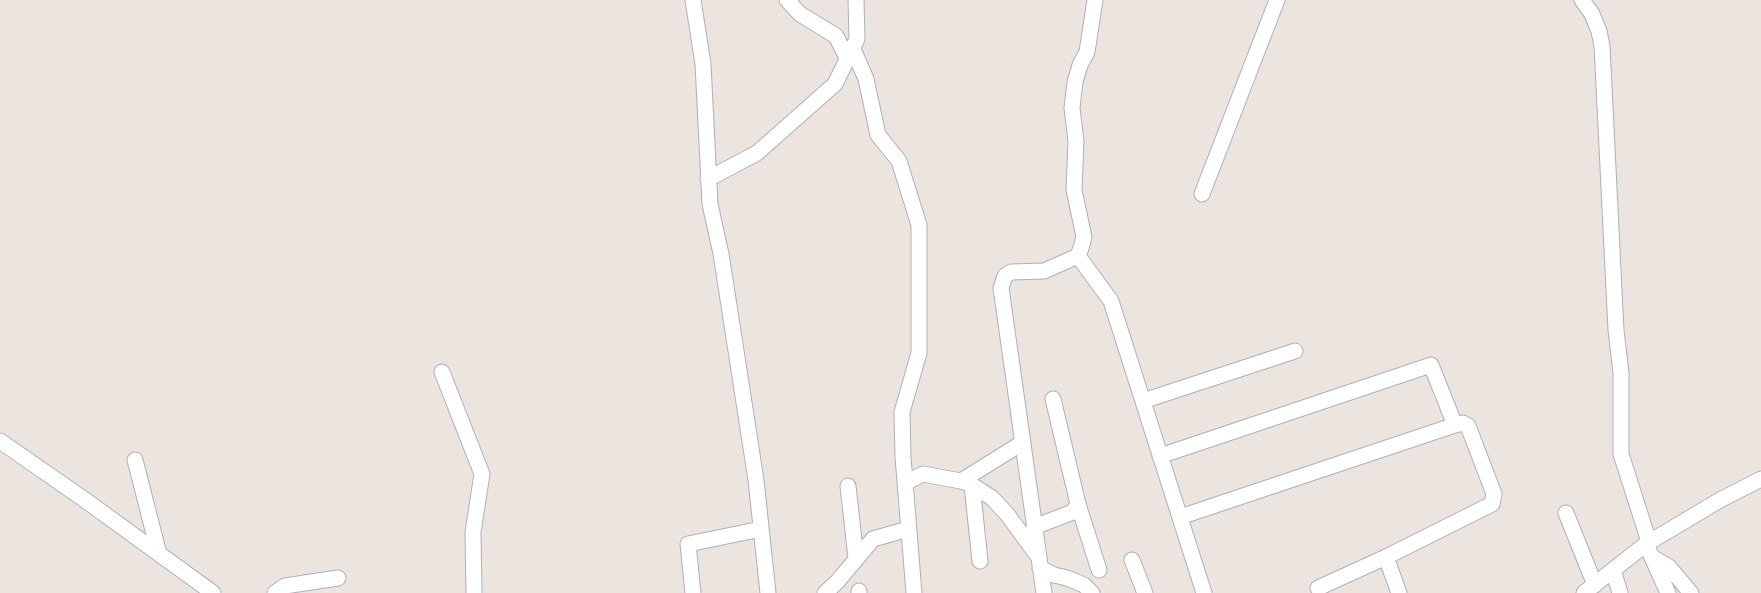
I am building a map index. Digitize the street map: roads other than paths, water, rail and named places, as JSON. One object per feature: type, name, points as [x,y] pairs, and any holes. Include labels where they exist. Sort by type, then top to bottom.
[{"type":"street","points":[[693,0],[703,64],[710,204],[721,254],[756,480],[768,593]]},
{"type":"street","points":[[787,0],[800,14],[836,36],[866,79],[878,135],[898,161],[919,225],[919,353],[902,412],[903,457],[914,593]]},
{"type":"street","points":[[708,179],[757,153],[836,84],[858,34],[856,0]]},
{"type":"street","points":[[1044,593],[1001,288],[1005,276],[1011,272],[1044,271],[1078,256],[1084,237],[1074,190],[1076,141],[1072,108],[1075,82],[1087,52],[1095,0]]},
{"type":"street","points":[[1202,194],[1277,0]]},
{"type":"street","points":[[1582,0],[1592,14],[1602,46],[1616,330],[1621,373],[1621,454],[1649,548],[1668,593]]},
{"type":"street","points":[[1078,256],[1111,302],[1204,593]]},
{"type":"street","points":[[1143,401],[1295,351]]},
{"type":"street","points":[[1160,456],[1431,365],[1455,425]]},
{"type":"street","points":[[442,372],[482,474],[473,532],[474,593]]},
{"type":"street","points":[[1053,399],[1078,504],[1098,570]]},
{"type":"street","points":[[1180,517],[1455,425],[1463,423],[1468,426],[1494,494],[1492,504],[1318,588]]},
{"type":"street","points":[[0,441],[213,593]]},
{"type":"street","points":[[967,483],[1022,443]]},
{"type":"street","points":[[903,457],[923,474],[967,483],[992,498],[1007,514],[1040,563],[1054,575],[1083,585],[1092,593]]},
{"type":"street","points":[[135,460],[159,554]]},
{"type":"street","points":[[905,483],[923,474]]},
{"type":"street","points":[[1566,513],[1590,589],[1613,570],[1720,500],[1761,479]]},
{"type":"street","points":[[967,483],[980,561]]},
{"type":"street","points":[[848,486],[856,558]]},
{"type":"street","points":[[1034,527],[1073,512],[1078,504]]},
{"type":"street","points":[[693,593],[688,544],[761,529]]},
{"type":"street","points":[[825,593],[873,540],[908,529]]},
{"type":"street","points":[[1649,548],[1691,593]]},
{"type":"street","points":[[1386,557],[1400,593]]},
{"type":"street","points":[[1132,560],[1145,593]]},
{"type":"street","points":[[1613,570],[1620,593]]},
{"type":"street","points":[[275,593],[285,586],[338,578]]},
{"type":"street","points":[[1049,593],[1067,578]]}]
